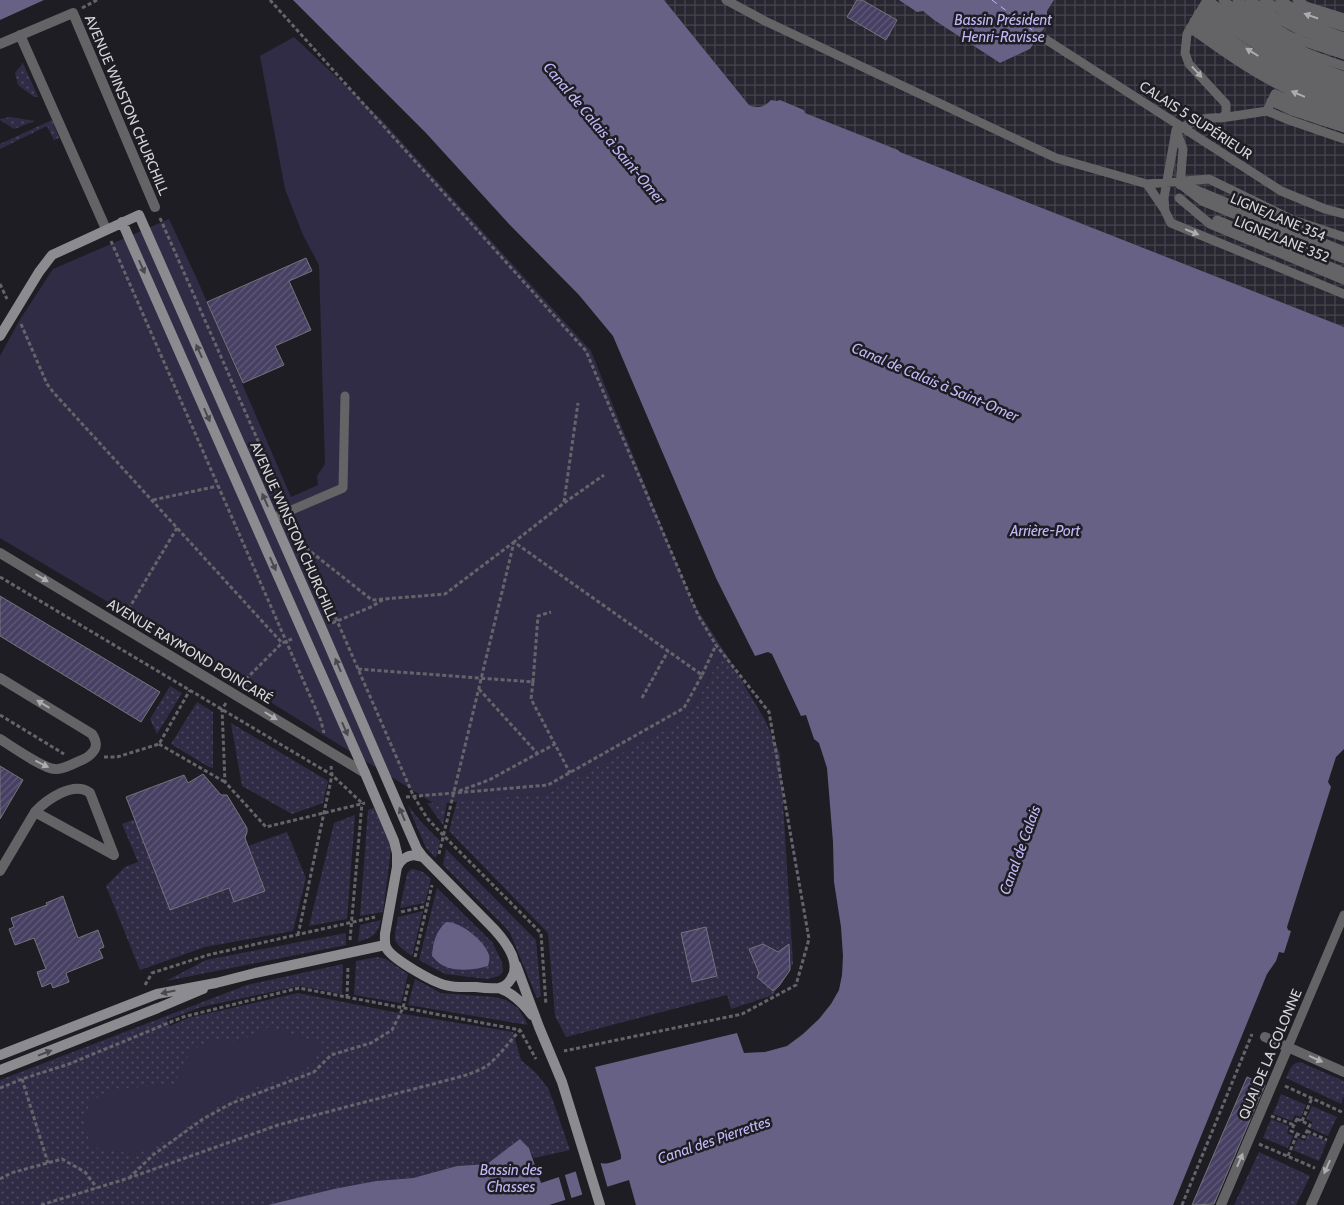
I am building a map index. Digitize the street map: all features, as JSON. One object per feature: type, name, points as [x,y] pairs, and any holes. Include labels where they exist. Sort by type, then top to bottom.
[{"type":"street","name":"AVENUE WINSTON CHURCHILL","points":[[20,36],[73,12],[156,208]]},
{"type":"street","points":[[0,44],[20,36],[106,229]]},
{"type":"street","name":"AVENUE WINSTON CHURCHILL","points":[[122,222],[139,215],[417,849],[423,858],[494,928],[504,941],[513,959],[539,1027]]},
{"type":"street","points":[[0,336],[39,272],[52,255],[122,222],[394,841],[398,867],[385,934],[385,945],[397,959],[441,984],[447,986],[499,988],[511,993],[531,1014],[539,1027],[562,1082],[600,1205]]},
{"type":"street","name":"AVENUE RAYMOND POINCARÉ","points":[[0,553],[365,773]]},
{"type":"street","points":[[0,678],[92,734],[96,741],[96,746],[92,754],[82,760],[55,769],[44,765],[0,739]]},
{"type":"street","points":[[0,872],[35,812],[50,798],[74,789],[86,789],[90,793],[114,855],[35,812]]},
{"type":"street","points":[[398,867],[402,859],[406,857],[414,855],[423,858]]},
{"type":"street","points":[[0,1055],[157,994],[216,983],[255,972],[385,945]]},
{"type":"street","points":[[499,988],[506,985],[512,978],[514,973],[513,959]]},
{"type":"street","points":[[0,1070],[177,1001],[216,983]]},
{"type":"street","points":[[1265,1037],[1344,1072]]},
{"type":"street","name":"QUAI DE LA COLONNE","points":[[1221,1205],[1288,1047]]},
{"type":"street","points":[[1311,1205],[1344,1130]]},
{"type":"lane","points":[[726,0],[765,21],[1056,158],[1147,184],[1209,179],[1293,220],[1344,237]]},
{"type":"lane","points":[[1223,0],[1280,40],[1309,54],[1344,66]]},
{"type":"lane","points":[[1237,0],[1282,31],[1344,55]]},
{"type":"lane","points":[[1250,0],[1273,16],[1300,30],[1344,46]]},
{"type":"lane","points":[[1264,0],[1301,22],[1344,37]]},
{"type":"lane","points":[[1280,0],[1304,14],[1344,28]]},
{"type":"lane","points":[[1297,0],[1306,6],[1344,18]]},
{"type":"lane","points":[[1200,12],[1246,29],[1285,52],[1344,76]]},
{"type":"lane","points":[[1200,12],[1274,56],[1344,84]]},
{"type":"lane","points":[[1200,12],[1240,45],[1264,60],[1300,77],[1344,93]]},
{"type":"lane","points":[[1200,12],[1246,60],[1309,90],[1344,102]]},
{"type":"lane","points":[[1200,12],[1240,64],[1300,96],[1344,110]]},
{"type":"lane","points":[[1200,12],[1185,43],[1185,53],[1189,64],[1226,104],[1226,114],[1221,118]]},
{"type":"lane","name":"CALAIS 5 SUPÉRIEUR","points":[[1040,35],[1261,179],[1282,191],[1325,209],[1344,214]]},
{"type":"lane","points":[[1268,111],[1273,97]]},
{"type":"lane","points":[[1273,97],[1344,120]]},
{"type":"lane","points":[[1273,97],[1292,111],[1344,128]]},
{"type":"lane","points":[[1176,130],[1208,118],[1221,118],[1268,111],[1344,139]]},
{"type":"lane","points":[[1165,211],[1166,182],[1176,130]]},
{"type":"lane","points":[[1176,130],[1183,149],[1179,198],[1212,222],[1344,272]]},
{"type":"lane","points":[[1180,182],[1205,197],[1344,251]]},
{"type":"lane","points":[[1147,184],[1165,211],[1171,224],[1344,294]]},
{"type":"lane","name":"LIGNE/LANE 354","points":[[1205,197],[1344,259]]},
{"type":"lane","name":"LIGNE/LANE 352","points":[[1212,222],[1344,280]]},
{"type":"lane","points":[[273,518],[343,488],[345,396]]},
{"type":"lane","name":"QUAI DE LA COLONNE","points":[[1288,1047],[1344,915]]},
{"type":"path","points":[[270,0],[586,352],[698,615],[716,645],[769,712],[809,939],[796,985],[742,1014],[564,1051]]},
{"type":"path","points":[[106,229],[321,722]]},
{"type":"path","points":[[0,284],[47,384],[282,643]]},
{"type":"path","points":[[564,503],[578,403]]},
{"type":"path","points":[[304,547],[372,600],[445,594],[564,503],[604,475]]},
{"type":"path","points":[[152,500],[218,486]]},
{"type":"path","points":[[120,625],[177,528]]},
{"type":"path","points":[[514,542],[702,675]]},
{"type":"path","points":[[129,1178],[153,1155],[203,1119],[232,1103],[314,1072],[332,1056],[370,1043],[392,1030],[403,1008],[514,542]]},
{"type":"path","points":[[0,577],[332,775],[362,803]]},
{"type":"path","points":[[551,612],[538,616],[531,698],[570,773]]},
{"type":"path","points":[[413,795],[548,785],[684,708],[716,645]]},
{"type":"path","points":[[642,698],[668,651]]},
{"type":"path","points":[[358,669],[533,682]]},
{"type":"path","points":[[479,689],[537,753]]},
{"type":"path","points":[[0,715],[82,760],[117,757],[159,744],[190,690]]},
{"type":"path","points":[[222,709],[225,782]]},
{"type":"path","points":[[159,744],[225,782],[266,827],[362,803]]},
{"type":"path","points":[[454,793],[490,780],[555,744]]},
{"type":"path","points":[[298,935],[332,775]]},
{"type":"path","points":[[347,998],[351,923],[362,803]]},
{"type":"path","points":[[134,1002],[152,973],[208,955],[427,906]]},
{"type":"path","points":[[0,1088],[69,1064],[183,1017],[299,988],[520,1030],[538,1061]]},
{"type":"path","points":[[41,1205],[129,1178],[278,1125],[477,1071],[494,1059],[520,1030]]},
{"type":"path","points":[[1182,1205],[1253,1033],[1265,1037]]},
{"type":"path","points":[[22,1079],[48,1163]]},
{"type":"path","points":[[1273,1081],[1344,1113]]},
{"type":"path","points":[[1302,1121],[1312,1098]]},
{"type":"path","points":[[1260,1112],[1294,1125]]},
{"type":"path","points":[[1297,1118],[1310,1125],[1304,1137],[1291,1131],[1294,1125],[1297,1118]]},
{"type":"path","points":[[1307,1131],[1338,1144]]},
{"type":"path","points":[[1288,1156],[1297,1134]]},
{"type":"path","points":[[1249,1140],[1325,1173]]},
{"type":"path","points":[[0,1179],[11,1173],[62,1159],[85,1172],[97,1188]]},
{"type":"shaded area","points":[[664,0],[899,0],[923,11],[1000,63],[1030,49],[1047,24],[1047,11],[1054,0],[1344,0],[1344,327],[900,152],[805,113],[804,109],[771,100],[765,106],[759,108],[749,105]]},
{"type":"shaded area","points":[[294,37],[381,119],[591,351],[692,601],[724,651],[690,713],[667,729],[547,793],[435,804],[123,611],[0,538],[0,356],[19,321],[53,269],[169,219],[197,279],[291,497],[318,485],[317,476],[325,464],[319,265],[303,235],[285,189],[260,56]]},
{"type":"shaded area","points":[[23,63],[38,97],[34,97],[18,85],[15,73]]},
{"type":"shaded area","points":[[10,117],[35,121],[14,129],[0,120]]},
{"type":"shaded area","points":[[52,120],[59,138],[54,140],[47,126],[0,149],[0,144]]},
{"type":"shaded area","points":[[724,651],[765,720],[780,754],[793,964],[773,995],[731,1009],[727,995],[566,1037],[555,1016],[548,933],[449,831],[457,801],[547,793],[666,729],[690,713]]},
{"type":"shaded area","points":[[170,686],[182,693],[157,734],[150,719]]},
{"type":"shaded area","points":[[197,702],[213,712],[213,768],[171,744]]},
{"type":"shaded area","points":[[231,723],[328,781],[323,803],[292,814],[242,786]]},
{"type":"shaded area","points":[[447,802],[443,825],[427,803]]},
{"type":"shaded area","points":[[408,806],[440,841],[436,858],[426,848]]},
{"type":"shaded area","points":[[374,808],[390,843],[391,850],[383,912],[360,916],[368,810]]},
{"type":"shaded area","points":[[355,815],[347,919],[309,926],[334,823]]},
{"type":"shaded area","points":[[135,819],[171,910],[229,888],[238,901],[265,891],[248,846],[287,832],[306,878],[293,931],[205,947],[140,970],[106,886],[125,867],[138,862],[122,824]]},
{"type":"shaded area","points":[[446,849],[536,940],[541,996],[537,998],[510,933],[443,865]]},
{"type":"shaded area","points":[[413,869],[423,872],[431,879],[425,903],[400,908],[407,874]]},
{"type":"shaded area","points":[[437,888],[492,942],[502,962],[503,971],[500,975],[487,979],[445,974],[419,960]]},
{"type":"shaded area","points":[[423,911],[412,956],[400,947],[395,940],[398,917]]},
{"type":"shaded area","points":[[381,920],[376,933],[358,942],[360,925]]},
{"type":"shaded area","points":[[346,933],[346,945],[166,981],[206,960]]},
{"type":"shaded area","points":[[377,957],[386,959],[408,974],[401,1003],[354,995],[356,961]]},
{"type":"shaded area","points":[[343,964],[342,994],[300,986],[201,1007],[167,1020],[170,1026],[188,1018],[298,993],[404,1014],[513,1032],[521,1060],[536,1073],[548,1088],[570,1150],[534,1158],[529,1148],[520,1139],[487,1164],[457,1166],[413,1178],[376,1181],[268,1205],[0,1205],[0,1080],[247,985]]},
{"type":"shaded area","points":[[415,979],[441,993],[494,997],[506,1000],[518,1008],[528,1025],[408,1005]]},
{"type":"shaded area","points":[[269,1027],[324,1044],[311,1066],[232,1097],[152,1149],[132,1154],[93,1147],[84,1129],[89,1103],[111,1089],[174,1085],[191,1050],[212,1041],[237,1042]]},
{"type":"shaded area","points":[[1300,1062],[1344,1081],[1344,1096],[1341,1104],[1286,1078],[1293,1065]]},
{"type":"shaded area","points":[[1281,1094],[1306,1105],[1301,1117],[1295,1115],[1292,1121],[1273,1114]]},
{"type":"shaded area","points":[[1312,1106],[1337,1117],[1328,1136],[1310,1128],[1313,1122],[1306,1119]]},
{"type":"shaded area","points":[[1271,1119],[1289,1126],[1287,1133],[1293,1136],[1288,1148],[1263,1138]]},
{"type":"shaded area","points":[[1308,1134],[1327,1141],[1319,1161],[1293,1150],[1298,1138],[1305,1141]]},
{"type":"shaded area","points":[[1259,1152],[1310,1176],[1296,1205],[1234,1205]]},
{"type":"water","points":[[0,0],[44,0],[0,20]]},
{"type":"water","name":"Arrière-Port","points":[[293,0],[664,0],[749,105],[761,107],[771,100],[780,100],[804,110],[805,113],[900,152],[1344,327],[1344,749],[1336,757],[1328,782],[1331,787],[1287,927],[1291,931],[1284,953],[1279,952],[1276,961],[1267,974],[1173,1205],[636,1205],[629,1180],[549,1205],[268,1205],[376,1181],[413,1178],[457,1166],[487,1164],[520,1139],[529,1148],[541,1183],[601,1163],[621,1159],[595,1067],[737,1033],[744,1053],[765,1052],[787,1046],[819,1019],[831,1004],[839,990],[843,956],[841,927],[834,882],[827,768],[819,743],[814,739],[806,715],[801,716],[772,654],[768,652],[755,656],[716,578],[613,336],[579,295],[509,224],[426,133]]},
{"type":"water","name":"Bassin Président Henri-Ravisse","points":[[899,0],[1054,0],[1047,11],[1047,24],[1030,49],[1000,63],[923,11],[917,12]]},
{"type":"water","points":[[446,922],[465,928],[483,944],[489,955],[488,966],[460,970],[454,969],[442,965],[432,956],[436,937]]},
{"type":"pier","points":[[600,1161],[608,1189],[583,1197],[575,1169]]},
{"type":"pier","points":[[564,1172],[572,1200],[566,1202],[558,1174]]},
{"type":"building","points":[[857,0],[862,0],[897,20],[886,40],[847,17]]},
{"type":"building","points":[[306,258],[312,271],[289,281],[311,330],[275,346],[284,365],[243,383],[207,302]]},
{"type":"building","points":[[0,596],[160,692],[141,722],[0,636]]},
{"type":"building","points":[[0,766],[23,780],[0,819]]},
{"type":"building","points":[[203,774],[221,795],[227,795],[247,828],[245,838],[265,891],[234,902],[229,888],[170,910],[126,797],[184,775],[188,783]]},
{"type":"building","points":[[63,896],[78,938],[98,930],[104,947],[99,949],[103,958],[66,973],[69,982],[53,988],[51,983],[42,987],[37,972],[46,969],[34,938],[15,945],[9,929],[14,927],[11,918],[47,905],[46,903]]},
{"type":"building","points":[[706,927],[717,976],[692,982],[681,933]]},
{"type":"building","points":[[763,944],[778,952],[789,944],[790,970],[779,986],[773,991],[757,977],[759,973],[749,949]]},
{"type":"building","points":[[1247,1077],[1265,1085],[1214,1204],[1192,1205]]},
{"type":"ferry route","points":[[992,0],[1035,32]]},
{"type":"water label","name":"Canal de Calais à Saint-Omer","points":[[604,133]]},
{"type":"water label","name":"Canal de Calais à Saint-Omer","points":[[935,382]]},
{"type":"water label","name":"Canal de Calais","points":[[1020,850]]},
{"type":"water label","name":"Canal des Pierrettes","points":[[714,1140]]},
{"type":"water label","name":"Bassin des Chasses","points":[[511,1178]]}]
